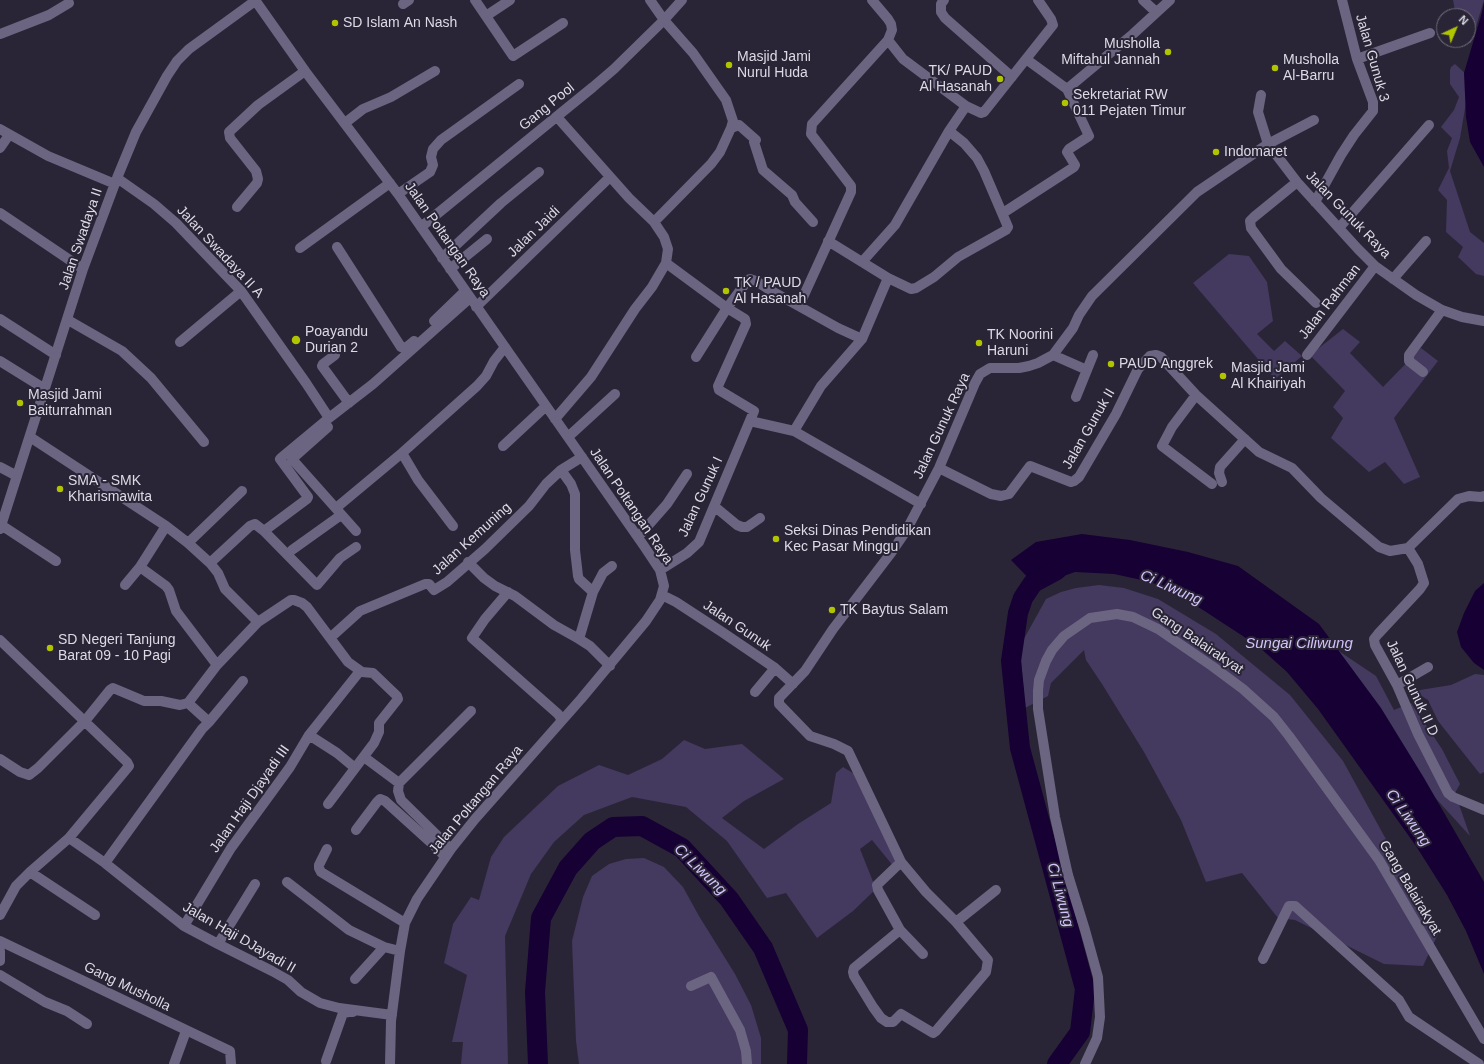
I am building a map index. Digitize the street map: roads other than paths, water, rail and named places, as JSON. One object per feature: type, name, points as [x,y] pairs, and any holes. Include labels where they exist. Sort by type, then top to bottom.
[{"type":"street","name":"Jalan Poltangan Raya","points":[[255,0],[344,123],[398,194],[638,537],[660,570],[664,586],[660,600],[654,610],[610,666],[475,819],[448,853],[417,899],[405,923],[400,951],[391,1018],[390,1064]]},
{"type":"street","name":"Jalan Swadaya II","points":[[1,527],[83,269],[136,132],[177,60],[189,49],[255,0]]},
{"type":"street","points":[[475,0],[513,56],[563,23]]},
{"type":"street","points":[[486,16],[510,0]]},
{"type":"street","points":[[650,0],[664,20],[693,54],[726,100],[733,121],[720,152],[711,164],[654,222]]},
{"type":"street","name":"Gang Pool","points":[[421,227],[614,69],[664,20],[682,0]]},
{"type":"street","points":[[799,306],[851,192],[851,186],[812,134],[812,124],[888,40],[892,30],[891,24],[872,0]]},
{"type":"street","points":[[944,0],[941,4],[941,12],[945,18],[1012,76]]},
{"type":"street","points":[[888,40],[903,59],[966,106],[977,112],[984,112],[1053,25],[1051,18],[1038,0]]},
{"type":"street","points":[[1143,0],[1156,12]]},
{"type":"street","points":[[1067,89],[1133,34],[1170,0]]},
{"type":"street","name":"Jalan Gunuk 3","points":[[1315,202],[1341,154],[1373,111],[1373,102],[1357,59],[1342,0]]},
{"type":"street","points":[[0,34],[49,15],[69,3]]},
{"type":"street","points":[[1357,59],[1430,33]]},
{"type":"street","points":[[1003,213],[1073,169],[1075,165],[1068,152],[1069,149],[1089,136],[1067,89],[1026,59]]},
{"type":"street","points":[[237,207],[257,183],[258,179],[256,171],[230,138],[229,132],[258,105],[305,70]]},
{"type":"street","points":[[344,123],[363,109],[391,97],[435,71]]},
{"type":"street","points":[[398,194],[430,172],[433,165],[431,157],[433,149],[441,140],[519,84]]},
{"type":"street","name":"Jalan Gunuk Raya","points":[[1260,95],[1258,112],[1268,144],[1297,182],[1375,266],[1416,295],[1442,310],[1462,317],[1484,321]]},
{"type":"street","points":[[862,262],[895,225],[949,131],[966,106]]},
{"type":"street","points":[[555,419],[591,377],[666,263],[668,249],[666,242],[654,222],[610,177],[557,117]]},
{"type":"street","points":[[1268,144],[1314,120]]},
{"type":"street","points":[[731,128],[739,125],[756,140],[754,143],[763,170],[792,195],[795,202],[813,222]]},
{"type":"street","points":[[1339,228],[1429,125]]},
{"type":"street","name":"Jalan Swadaya II A","points":[[0,129],[48,156],[116,181],[154,204],[176,223],[241,291],[306,383],[329,423]]},
{"type":"street","points":[[828,241],[888,278],[911,289],[922,284],[970,249],[1006,230],[1008,225],[977,158],[949,131]]},
{"type":"street","points":[[0,148],[9,135]]},
{"type":"street","name":"Jalan Gunuk Raya","points":[[901,862],[848,751],[834,744],[812,737],[778,704],[779,698],[805,671],[833,629],[906,531],[939,468],[980,374],[990,368],[1019,368],[1029,366],[1053,355],[1070,333],[1079,315],[1092,296],[1140,251],[1197,192],[1268,144]]},
{"type":"street","points":[[442,258],[501,203],[539,172]]},
{"type":"street","name":"Jalan Jaidi","points":[[476,306],[610,177]]},
{"type":"street","points":[[1297,182],[1254,217],[1250,221],[1251,228],[1281,269],[1316,303]]},
{"type":"street","points":[[300,248],[390,183]]},
{"type":"street","points":[[0,213],[83,269]]},
{"type":"street","points":[[450,270],[487,239]]},
{"type":"street","points":[[1393,279],[1426,241]]},
{"type":"street","points":[[337,247],[401,347],[404,348],[408,346],[468,294]]},
{"type":"street","points":[[666,263],[727,308]]},
{"type":"street","name":"Jalan Rahman","points":[[1307,355],[1375,266]]},
{"type":"street","points":[[794,431],[821,386],[862,339],[888,278]]},
{"type":"street","points":[[696,357],[727,308],[750,279],[838,328],[862,339]]},
{"type":"street","points":[[180,342],[241,291]]},
{"type":"street","points":[[356,531],[292,459],[349,403],[373,384],[468,294]]},
{"type":"street","name":"Jalan Gunuk I","points":[[660,570],[699,542],[754,410],[719,390],[718,386],[746,324],[743,317],[727,308]]},
{"type":"street","points":[[1423,372],[1409,361],[1409,355],[1442,310]]},
{"type":"street","points":[[0,319],[56,355]]},
{"type":"street","points":[[68,320],[122,351],[151,378],[204,442]]},
{"type":"street","points":[[292,550],[339,511],[477,386],[486,376],[494,361],[505,347]]},
{"type":"street","points":[[1053,355],[1087,370]]},
{"type":"street","points":[[1076,397],[1093,355]]},
{"type":"street","name":"Jalan Gunuk II","points":[[939,468],[991,494],[1001,496],[1009,494],[1030,466],[1071,482],[1074,481],[1079,477],[1116,414],[1138,369],[1146,358],[1152,355],[1161,357],[1196,394],[1260,452],[1292,468],[1321,498],[1379,547],[1390,551],[1408,548]]},
{"type":"street","points":[[335,356],[322,366],[349,403]]},
{"type":"street","points":[[0,361],[45,389]]},
{"type":"street","points":[[568,437],[615,394]]},
{"type":"street","points":[[1196,394],[1172,427],[1162,446],[1217,483],[1220,467],[1245,439]]},
{"type":"street","points":[[503,446],[546,406]]},
{"type":"street","points":[[750,421],[794,431],[921,504]]},
{"type":"street","points":[[264,531],[308,498],[306,493],[280,460],[329,423]]},
{"type":"street","points":[[30,437],[166,526],[188,543],[210,563],[218,573],[225,589],[258,622]]},
{"type":"street","points":[[402,453],[418,480],[453,526]]},
{"type":"street","name":"Jalan Kemuning","points":[[330,638],[360,611],[427,583],[433,589],[436,589],[446,582],[485,549],[529,506],[546,484],[561,470],[582,457]]},
{"type":"street","points":[[0,467],[17,476]]},
{"type":"street","points":[[561,470],[571,484],[575,494],[575,550],[578,576],[579,579],[593,592]]},
{"type":"street","points":[[638,537],[667,504],[687,474]]},
{"type":"street","points":[[188,543],[242,491]]},
{"type":"street","points":[[1408,548],[1458,500],[1469,496],[1484,496]]},
{"type":"street","points":[[714,506],[737,525],[742,527],[747,527],[760,518]]},
{"type":"street","points":[[210,563],[252,524],[255,524],[264,531],[317,585],[340,558],[356,547]]},
{"type":"street","points":[[125,586],[140,567],[166,526]]},
{"type":"street","points":[[1,527],[56,561]]},
{"type":"street","name":"Jalan Gunuk II D","points":[[1408,548],[1418,564],[1424,583],[1374,639],[1375,645],[1397,685],[1418,734],[1448,793],[1453,797],[1484,810]]},
{"type":"street","points":[[468,562],[484,578],[515,596],[554,625],[590,646],[610,666]]},
{"type":"street","points":[[579,639],[593,592],[603,573],[612,566]]},
{"type":"street","points":[[140,567],[166,586],[169,590],[176,611],[218,665]]},
{"type":"street","points":[[508,592],[485,619],[472,638],[552,709],[562,720]]},
{"type":"street","name":"Jalan Gunuk","points":[[662,595],[676,602],[775,668],[793,684]]},
{"type":"street","points":[[0,759],[20,772],[29,775],[38,768],[85,721],[113,688],[144,701],[161,701],[180,706],[188,703],[218,665],[258,622],[291,600],[294,600],[307,607],[348,662],[360,671],[373,673],[395,692],[398,699],[379,723],[379,732],[374,743],[328,804]]},
{"type":"street","name":"Gang Balairakyat","points":[[1085,1064],[1097,1038],[1100,1017],[1098,977],[1068,875],[1055,817],[1038,709],[1038,691],[1039,680],[1046,661],[1052,650],[1064,636],[1090,618],[1117,614],[1133,617],[1158,629],[1243,689],[1274,717],[1379,860],[1484,1039]]},
{"type":"street","points":[[0,640],[85,721],[129,766],[70,838],[16,886],[0,915]]},
{"type":"street","points":[[1397,685],[1428,667]]},
{"type":"street","points":[[755,692],[775,668]]},
{"type":"street","name":"Jalan Haji Djayadi III","points":[[184,926],[231,848],[290,767],[310,735],[360,671]]},
{"type":"street","points":[[105,863],[202,729],[243,682]]},
{"type":"street","points":[[188,703],[209,722]]},
{"type":"street","points":[[448,853],[401,800],[398,791],[399,783],[471,711]]},
{"type":"street","points":[[310,735],[337,753],[355,768]]},
{"type":"street","points":[[364,757],[399,783]]},
{"type":"street","points":[[356,830],[380,799],[385,801],[438,849],[448,853]]},
{"type":"street","name":"Jalan Haji DJayadi II","points":[[70,838],[105,863],[184,926],[288,980],[301,992],[320,1003],[391,1018]]},
{"type":"street","points":[[327,849],[319,865],[321,872],[405,923]]},
{"type":"street","points":[[900,930],[854,968],[852,972],[881,1018],[887,1022],[892,1022],[901,1014],[933,1033],[986,972],[988,960],[956,922],[926,892],[901,862],[877,885],[877,888],[900,930],[923,954]]},
{"type":"street","points":[[30,872],[95,915]]},
{"type":"street","points":[[287,882],[349,930],[384,947],[400,951]]},
{"type":"street","points":[[218,944],[255,884]]},
{"type":"street","points":[[956,922],[996,890]]},
{"type":"street","points":[[1263,959],[1289,906],[1295,906],[1399,1000],[1409,1017],[1479,1064]]},
{"type":"street","name":"Gang Musholla","points":[[0,941],[230,1051],[231,1064]]},
{"type":"street","points":[[355,979],[384,947]]},
{"type":"street","points":[[0,951],[0,961]]},
{"type":"street","points":[[0,974],[45,1002],[67,1011],[87,1024]]},
{"type":"street","points":[[691,986],[711,977],[742,1033],[747,1064]]},
{"type":"street","points":[[326,1062],[343,1013],[349,1012],[391,1018]]},
{"type":"street","points":[[174,1064],[186,1031]]},
{"type":"water","points":[[1484,2],[1484,167],[1470,142],[1466,117],[1464,73],[1471,48],[1476,48],[1476,32]]},
{"type":"water","name":"Sungai Ciliwung","points":[[1082,534],[1130,540],[1188,552],[1238,566],[1319,624],[1381,708],[1424,778],[1484,882],[1484,974],[1466,931],[1447,895],[1416,846],[1318,709],[1287,672],[1258,646],[1203,610],[1176,594],[1151,582],[1114,574],[1075,572],[1055,579],[1039,589],[1011,560],[1036,542]]},
{"type":"water","points":[[1484,583],[1484,670],[1474,663],[1461,647],[1457,632],[1464,613],[1475,591]]},
{"type":"waterway","name":"Ci Liwung","points":[[1057,570],[1033,583],[1023,598],[1018,613],[1011,661],[1020,748],[1085,989],[1080,1032],[1057,1064]]},
{"type":"waterway","name":"Ci Liwung","points":[[538,1064],[535,992],[541,918],[568,868],[592,841],[613,827],[642,826],[682,848],[729,899],[763,948],[798,1030],[797,1064]]},
{"type":"place","name":"SD Islam An Nash","points":[[335,23]]},
{"type":"place","name":"Musholla Miftahul Jannah","points":[[1168,52]]},
{"type":"place","name":"Masjid Jami Nurul Huda","points":[[729,65]]},
{"type":"place","name":"Musholla Al-Barru","points":[[1275,68]]},
{"type":"place","name":"TK/ PAUD Al Hasanah","points":[[1000,79]]},
{"type":"place","name":"Sekretariat RW 011 Pejaten Timur","points":[[1065,103]]},
{"type":"place","name":"Indomaret","points":[[1216,152]]},
{"type":"place","name":"TK / PAUD Al Hasanah","points":[[726,291]]},
{"type":"place","name":"Poayandu Durian 2","points":[[296,340]]},
{"type":"place","name":"TK Noorini Haruni","points":[[979,343]]},
{"type":"place","name":"PAUD Anggrek","points":[[1111,364]]},
{"type":"place","name":"Masjid Jami Al Khairiyah","points":[[1223,376]]},
{"type":"place","name":"Masjid Jami Baiturrahman","points":[[20,403]]},
{"type":"place","name":"SMA - SMK Kharismawita","points":[[60,489]]},
{"type":"place","name":"Seksi Dinas Pendidikan Kec Pasar Minggu","points":[[776,539]]},
{"type":"place","name":"TK Baytus Salam","points":[[832,610]]},
{"type":"place","name":"SD Negeri Tanjung Barat 09 - 10 Pagi","points":[[50,648]]}]
